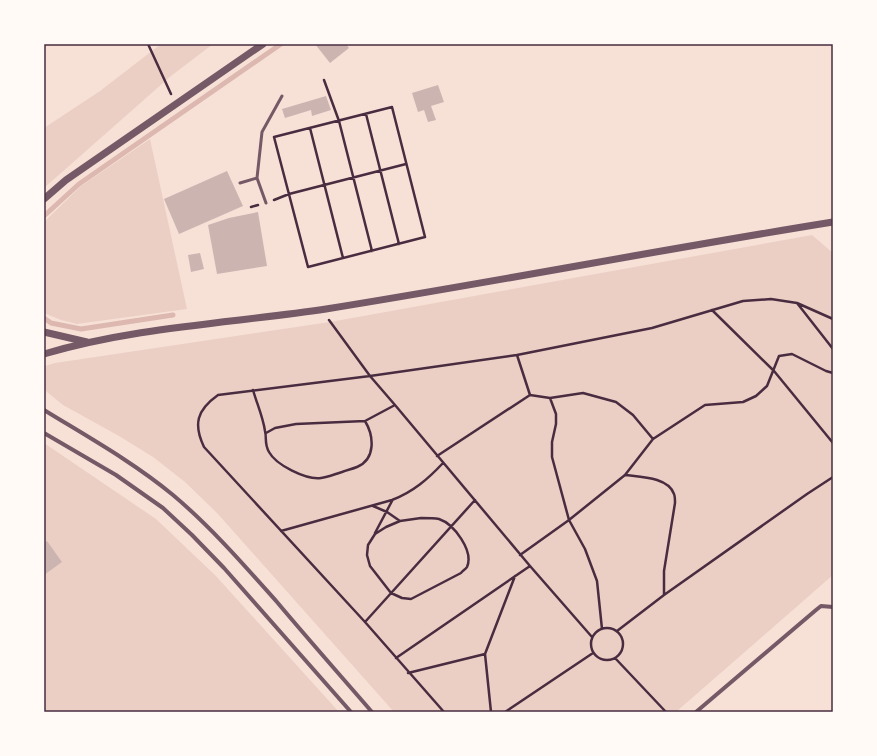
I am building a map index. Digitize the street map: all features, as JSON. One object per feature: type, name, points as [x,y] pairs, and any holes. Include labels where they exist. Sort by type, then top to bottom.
[{"type":"street","points":[[44,199],[66,180],[263,44]]},
{"type":"street","points":[[44,354],[90,342],[163,330],[324,309],[833,222]]},
{"type":"street","points":[[44,332],[90,342]]},
{"type":"street","points":[[44,410],[144,472],[209,527],[372,712]]},
{"type":"street","points":[[44,433],[116,475],[163,508],[220,563],[351,712]]},
{"type":"street","points":[[696,712],[821,606],[833,607]]},
{"type":"lane","points":[[266,203],[257,178],[262,132],[282,96]]},
{"type":"lane","points":[[240,184],[257,178]]},
{"type":"path","points":[[148,44],[176,104]]},
{"type":"path","points":[[324,80],[339,121],[372,251]]},
{"type":"path","points":[[392,107],[425,237],[308,267],[274,137],[339,121],[392,107]]},
{"type":"path","points":[[366,114],[399,244]]},
{"type":"path","points":[[310,128],[343,258]]},
{"type":"path","points":[[289,194],[406,164]]},
{"type":"path","points":[[444,712],[408,673],[365,622],[204,447],[199,437],[197,426],[204,407],[218,396],[253,390],[370,376],[517,355],[652,328],[743,301],[771,299],[797,303],[833,319]]},
{"type":"path","points":[[797,303],[833,349]]},
{"type":"path","points":[[324,309],[330,322],[370,376],[520,555],[592,637]]},
{"type":"path","points":[[712,310],[774,371],[833,443]]},
{"type":"path","points":[[520,555],[570,520],[625,475],[653,439],[705,405],[743,402],[756,396],[767,386],[779,356],[792,354],[833,373]]},
{"type":"path","points":[[517,355],[530,395]]},
{"type":"path","points":[[253,390],[266,433],[265,442],[269,453],[285,467],[308,477],[321,478],[358,467],[365,461],[372,452],[372,438],[370,429],[365,420]]},
{"type":"path","points":[[437,456],[530,395],[550,398],[584,393],[616,402],[633,415],[653,439]]},
{"type":"path","points":[[550,398],[556,414],[556,424],[552,442],[552,457],[570,520],[585,549],[597,581],[602,629]]},
{"type":"path","points":[[266,433],[275,428],[296,424],[365,420],[395,405]]},
{"type":"path","points":[[281,531],[392,500],[418,487],[443,463]]},
{"type":"path","points":[[625,475],[658,480],[667,485],[674,493],[676,503],[664,572],[664,595]]},
{"type":"path","points":[[617,632],[664,595],[833,477]]},
{"type":"path","points":[[375,534],[400,521],[421,518],[439,519],[452,526],[461,537],[466,548],[468,558],[467,567],[460,573],[411,599],[402,598],[391,593],[370,566],[367,556],[368,544],[387,512],[392,500]]},
{"type":"path","points":[[365,622],[474,500]]},
{"type":"path","points":[[372,506],[387,512],[400,521]]},
{"type":"path","points":[[396,658],[530,566]]},
{"type":"path","points":[[491,712],[486,654],[515,576]]},
{"type":"path","points":[[602,629],[611,629],[617,632],[620,636],[622,648],[615,658],[608,660],[602,659],[593,652],[591,645],[592,637],[602,629]]},
{"type":"path","points":[[505,712],[593,652]]},
{"type":"path","points":[[408,673],[486,654]]},
{"type":"path","points":[[615,658],[666,712]]},
{"type":"shaded area","points":[[161,44],[213,44],[171,76],[44,188],[44,128],[100,91]]},
{"type":"shaded area","points":[[150,139],[187,309],[77,324],[61,320],[44,313],[44,222],[81,186]]},
{"type":"shaded area","points":[[812,235],[833,253],[833,575],[676,712],[394,712],[217,513],[185,482],[153,457],[63,405],[44,388],[45,366],[55,363],[330,322]]},
{"type":"shaded area","points":[[44,443],[156,519],[215,575],[339,712],[44,712]]},
{"type":"building","points":[[315,44],[346,44],[349,48],[330,63]]},
{"type":"building","points":[[438,85],[444,102],[431,106],[436,120],[428,122],[424,110],[418,112],[412,93]]},
{"type":"building","points":[[326,96],[331,110],[312,116],[311,110],[285,118],[282,109]]},
{"type":"building","points":[[227,171],[243,206],[179,234],[164,199]]},
{"type":"building","points":[[258,212],[267,266],[217,274],[208,225],[229,218]]},
{"type":"building","points":[[200,253],[204,269],[191,272],[188,255]]},
{"type":"building","points":[[47,541],[62,562],[44,575],[44,543]]},
{"type":"waterway","points":[[44,216],[79,184],[281,44]]},
{"type":"waterway","points":[[44,318],[51,323],[81,329],[173,315]]}]
